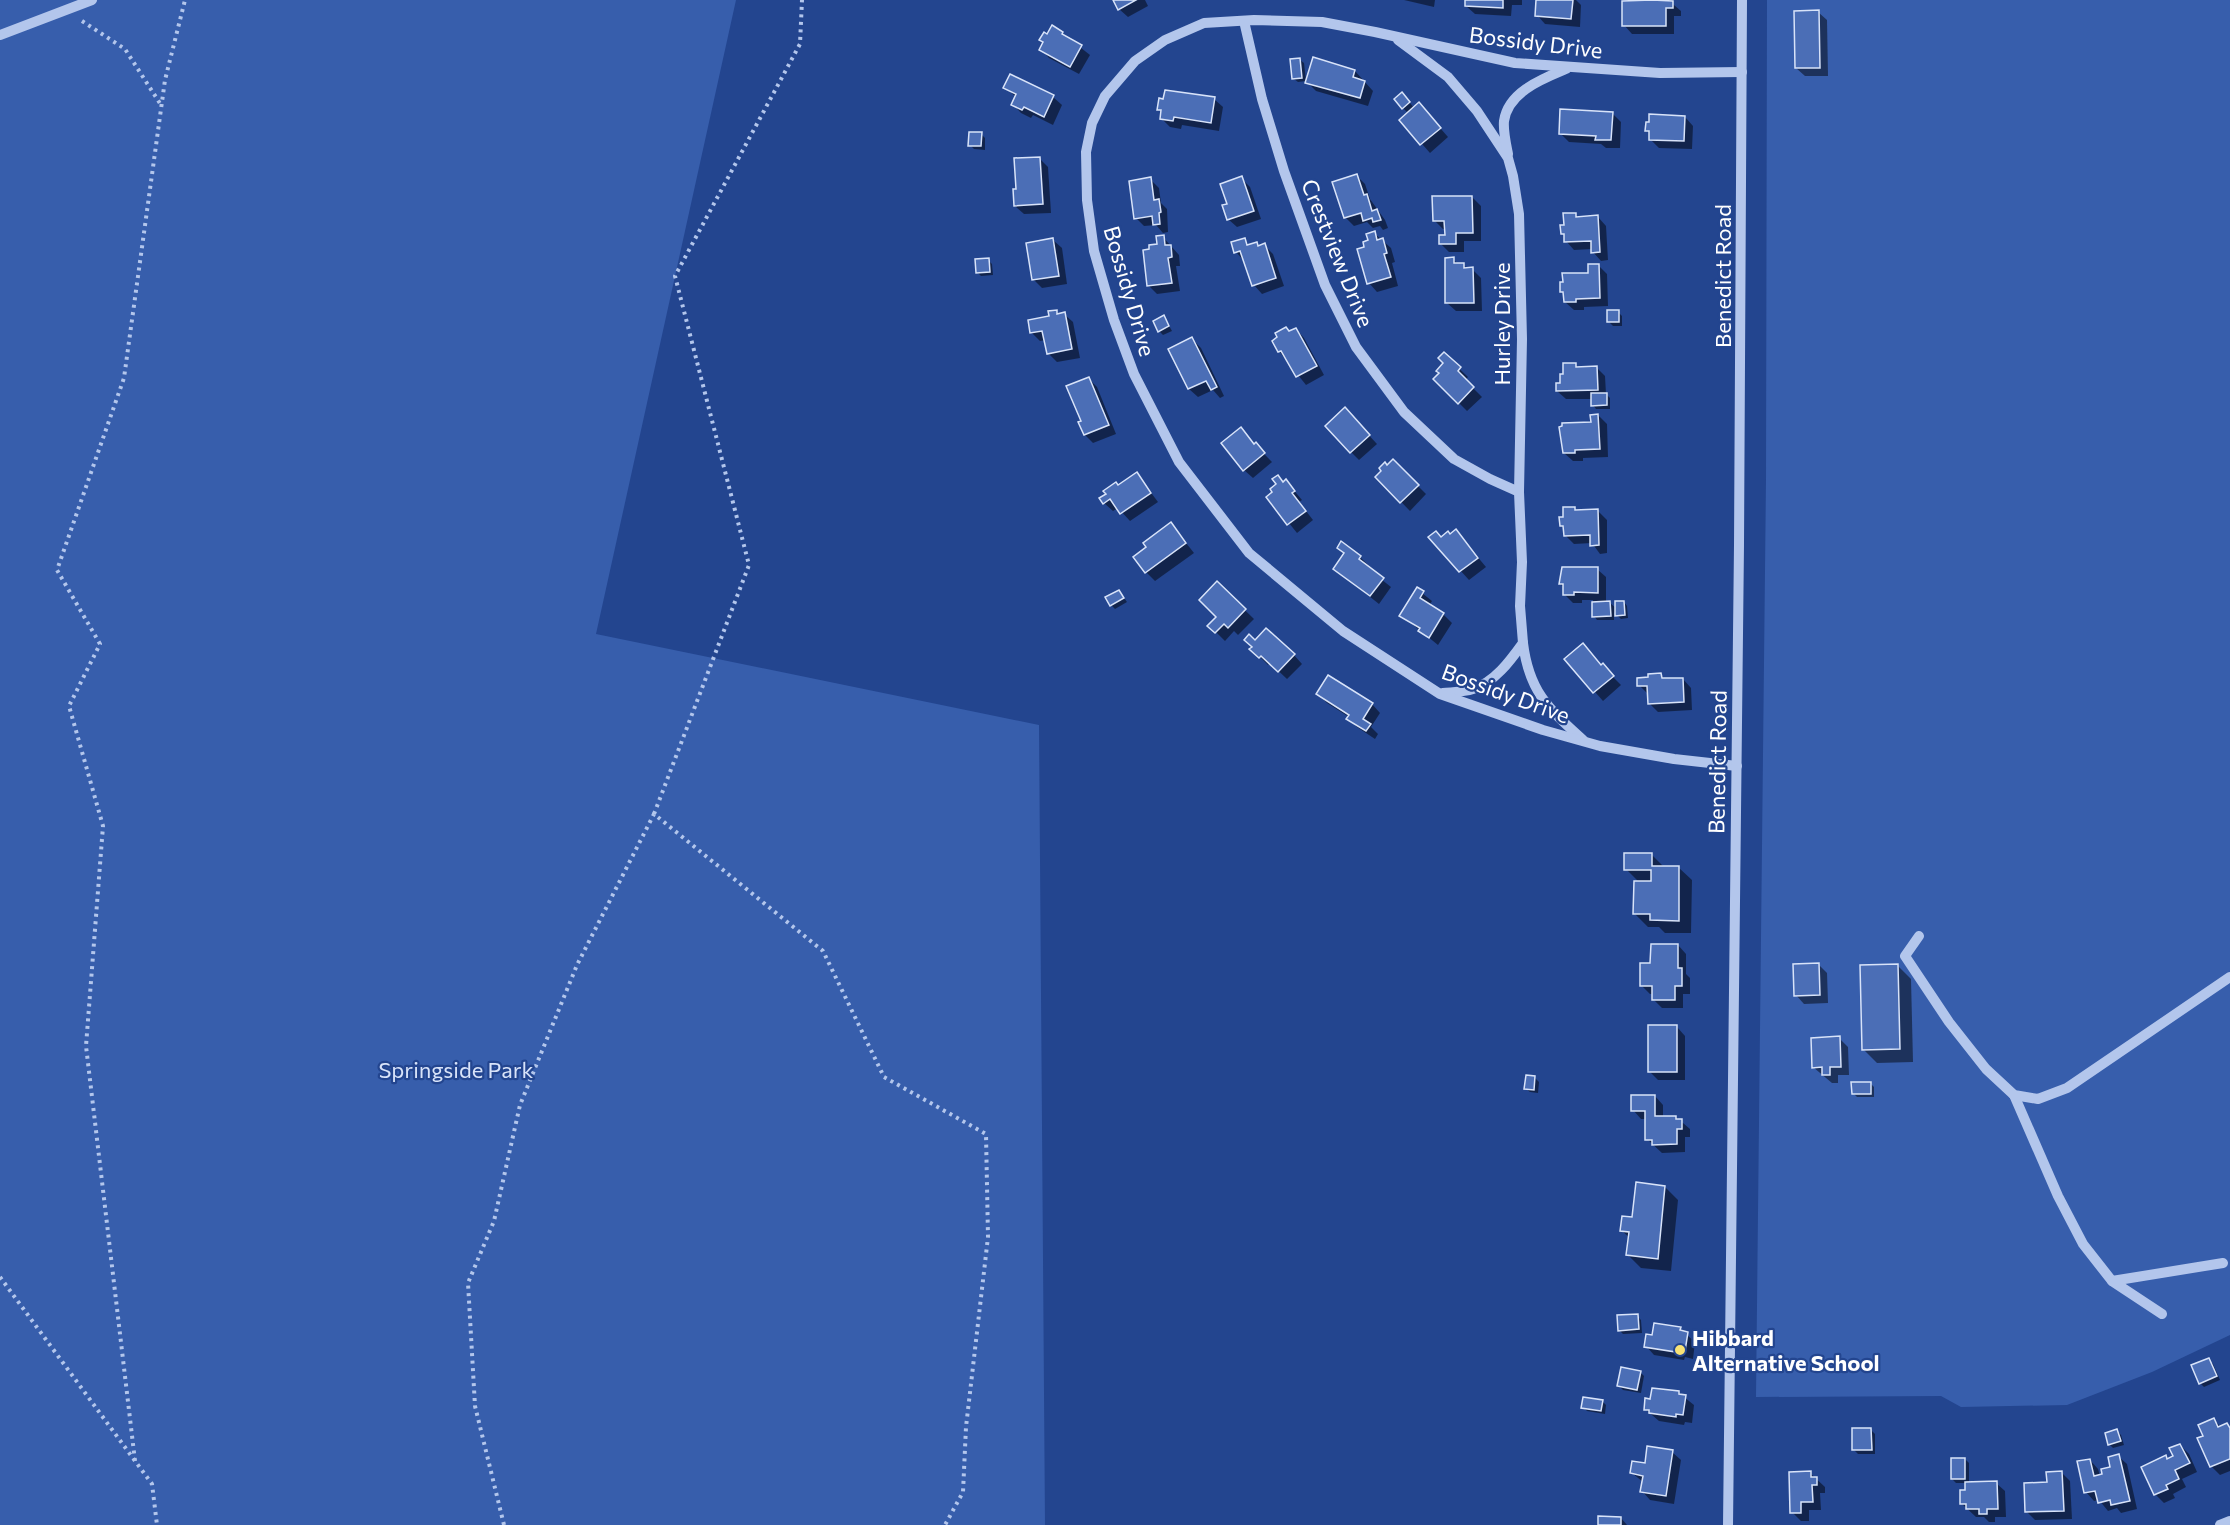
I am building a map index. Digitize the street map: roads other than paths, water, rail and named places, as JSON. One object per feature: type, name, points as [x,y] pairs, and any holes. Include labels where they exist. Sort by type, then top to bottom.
[{"type":"street","points":[[0,35],[92,0]]},
{"type":"street","name":"Benedict Road","points":[[1728,1525],[1737,766],[1742,0]]},
{"type":"street","name":"Crestview Drive","points":[[1244,21],[1262,99],[1284,171],[1325,285],[1356,347],[1404,412],[1454,459],[1519,492]]},
{"type":"street","name":"Bossidy Drive","points":[[1737,766],[1674,759],[1586,742],[1440,694],[1343,631],[1249,553],[1179,462],[1134,374],[1106,291],[1093,241],[1087,200],[1086,152],[1092,123],[1105,96],[1136,61],[1165,40],[1204,23],[1322,22],[1515,63],[1568,68],[1660,74],[1742,72]]},
{"type":"street","name":"Hurley Drive","points":[[1392,36],[1448,76],[1477,111],[1508,158]]},
{"type":"street","name":"Hurley Drive","points":[[1519,492],[1522,339],[1519,214],[1508,158],[1504,122],[1509,105],[1534,82],[1568,68]]},
{"type":"street","points":[[1519,492],[1522,562],[1520,606],[1523,644],[1530,676],[1549,710],[1586,742]]},
{"type":"street","points":[[1440,694],[1473,689],[1490,680],[1507,665],[1523,644]]},
{"type":"street","points":[[1919,936],[1905,956],[1949,1022],[1986,1070],[2014,1095],[2058,1196],[2083,1245],[2112,1281],[2162,1314]]},
{"type":"street","points":[[2014,1095],[2038,1099],[2067,1088],[2230,977]]},
{"type":"street","points":[[2112,1281],[2223,1263]]},
{"type":"street","points":[[2220,1525],[2230,1521]]},
{"type":"place","name":"Hibbard Alternative School","points":[[1680,1350]]},
{"type":"park label","name":"Springside Park","points":[[456,1069]]}]
